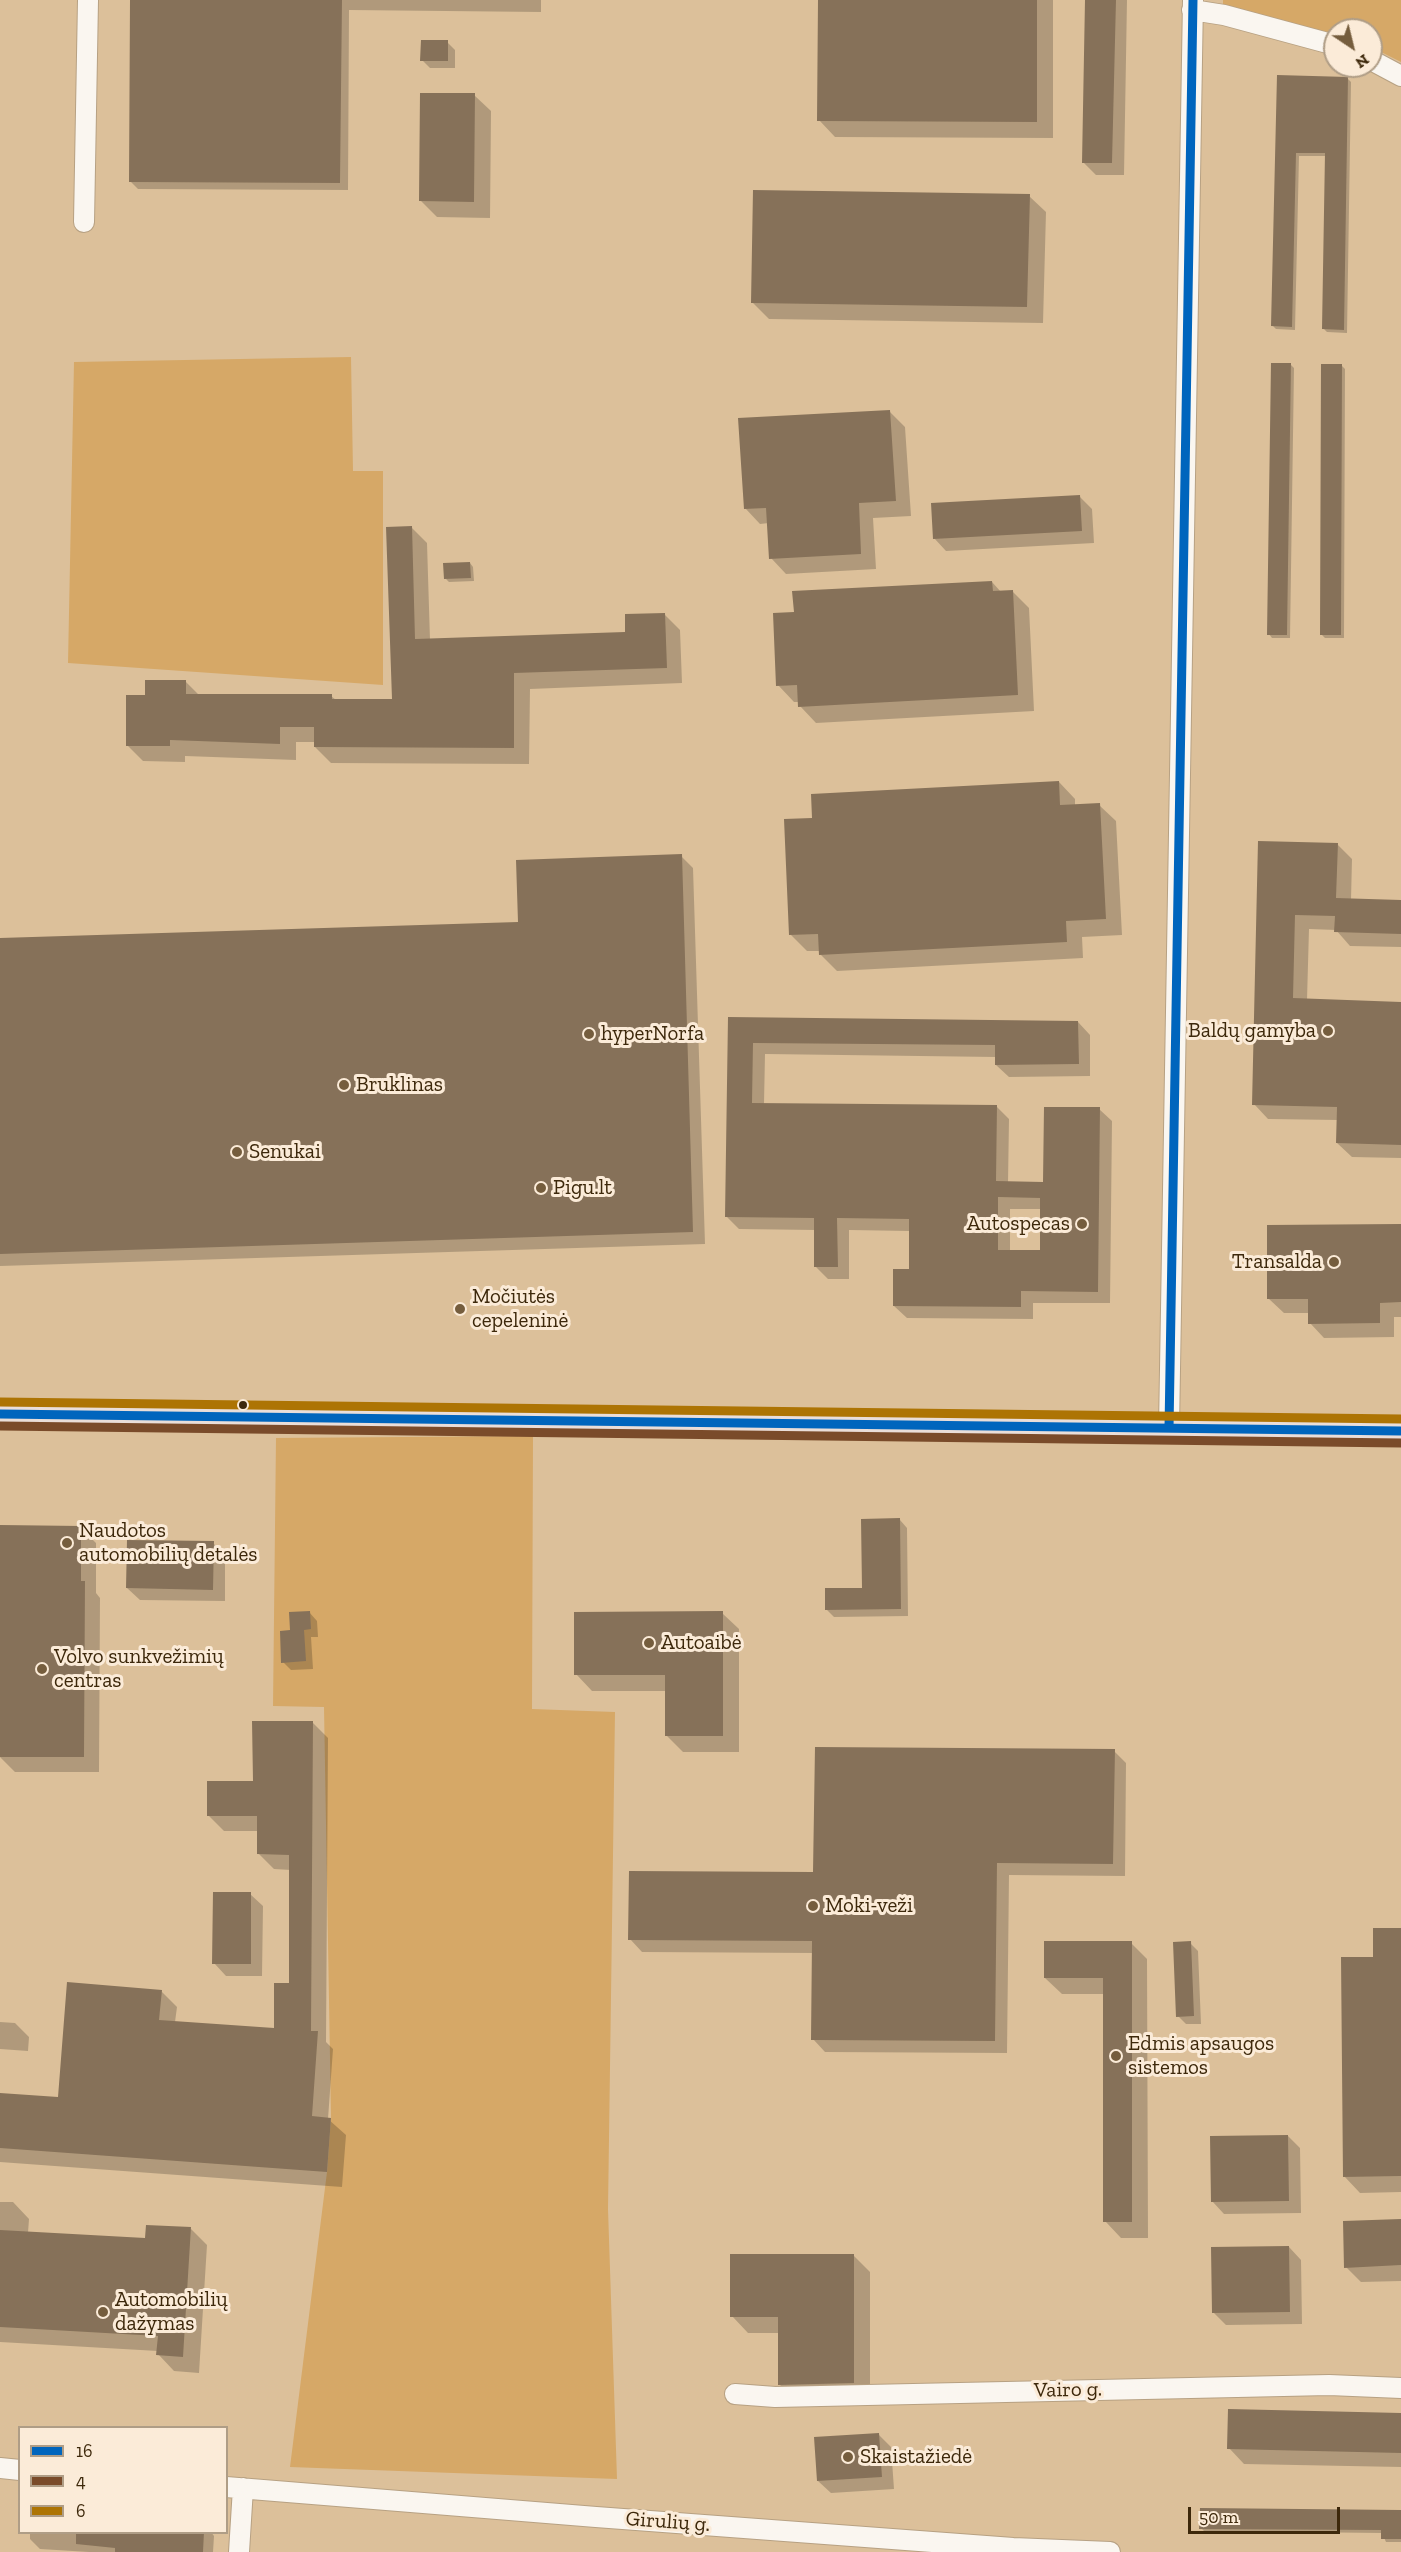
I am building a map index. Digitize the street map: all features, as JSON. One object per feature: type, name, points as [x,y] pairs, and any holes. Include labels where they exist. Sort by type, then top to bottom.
[{"type":"main road","points":[[0,1413],[1401,1431]]},
{"type":"street","points":[[84,222],[88,0]]},
{"type":"street","points":[[1169,1428],[1193,5],[1323,42]]},
{"type":"street","points":[[1383,66],[1401,76]]},
{"type":"street","name":"Vairo g.","points":[[735,2394],[775,2397],[1329,2385],[1401,2388]]},
{"type":"street","points":[[0,2469],[18,2470]]},
{"type":"street","points":[[235,2487],[239,2552]]},
{"type":"street","name":"Girulių g.","points":[[235,2487],[1013,2548],[1110,2552]]},
{"type":"shaded area","points":[[1223,0],[1401,0],[1401,62],[1383,53],[1383,18],[1323,18],[1323,32],[1223,7]]},
{"type":"shaded area","points":[[351,357],[353,471],[383,471],[383,685],[68,663],[74,362]]},
{"type":"shaded area","points":[[533,1436],[532,1709],[615,1712],[608,2209],[617,2479],[290,2467],[327,2172],[331,2118],[324,1707],[273,1706],[276,1438]]},
{"type":"building","points":[[130,0],[342,0],[340,183],[129,182]]},
{"type":"building","points":[[818,0],[1037,0],[1037,122],[817,121]]},
{"type":"building","points":[[1085,0],[1116,0],[1112,163],[1082,163]]},
{"type":"building","points":[[421,40],[448,40],[448,61],[420,61]]},
{"type":"building","points":[[1277,75],[1348,78],[1344,330],[1322,329],[1325,153],[1296,153],[1292,327],[1271,326]]},
{"type":"building","points":[[420,93],[475,93],[474,202],[419,201]]},
{"type":"building","points":[[753,190],[1030,194],[1027,307],[751,303]]},
{"type":"building","points":[[1271,363],[1291,363],[1287,635],[1267,635]]},
{"type":"building","points":[[1321,364],[1342,364],[1341,635],[1320,635]]},
{"type":"building","points":[[890,410],[896,501],[859,503],[861,554],[769,559],[766,508],[744,509],[738,418]]},
{"type":"building","points":[[1080,495],[1082,531],[933,539],[931,503]]},
{"type":"building","points":[[412,526],[415,639],[625,632],[625,614],[665,613],[667,668],[514,673],[514,748],[314,747],[314,727],[280,727],[280,744],[170,740],[170,746],[126,746],[126,695],[145,695],[145,680],[186,680],[186,694],[332,694],[332,699],[392,699],[386,527]]},
{"type":"building","points":[[470,562],[471,578],[444,579],[443,563]]},
{"type":"building","points":[[992,581],[993,591],[1013,590],[1018,695],[798,707],[797,685],[776,686],[773,613],[794,612],[792,591]]},
{"type":"building","points":[[1059,781],[1060,805],[1100,803],[1106,919],[1066,921],[1067,942],[819,955],[818,934],[789,935],[784,819],[812,818],[811,794]]},
{"type":"building","points":[[1258,841],[1338,843],[1336,898],[1401,900],[1401,934],[1334,932],[1335,916],[1295,915],[1293,998],[1401,1002],[1401,1145],[1336,1143],[1337,1107],[1252,1105]]},
{"type":"building","name":"Bruklinas","points":[[682,854],[693,1232],[0,1254],[0,938],[518,922],[516,860]]},
{"type":"building","points":[[728,1017],[1078,1021],[1079,1064],[995,1065],[995,1045],[753,1043],[752,1103],[997,1105],[996,1181],[1043,1182],[1044,1107],[1100,1107],[1098,1292],[1021,1291],[1021,1307],[893,1306],[893,1269],[909,1269],[909,1219],[837,1218],[838,1267],[814,1267],[814,1218],[725,1217]],"holes":[[[998,1197],[1040,1198],[1040,1250],[998,1250]]]},
{"type":"building","name":"Transalda","points":[[1401,1224],[1401,1302],[1380,1303],[1380,1323],[1308,1324],[1308,1299],[1267,1299],[1267,1225]]},
{"type":"building","points":[[900,1518],[901,1609],[825,1610],[825,1588],[862,1588],[861,1519]]},
{"type":"building","name":"Volvo sunkvežimių centras","points":[[0,1525],[81,1526],[81,1581],[85,1581],[84,1757],[0,1757]]},
{"type":"building","points":[[127,1540],[214,1541],[213,1590],[126,1588]]},
{"type":"building","points":[[310,1611],[311,1629],[304,1630],[306,1661],[281,1663],[280,1631],[290,1630],[289,1612]]},
{"type":"building","name":"Autoaibė","points":[[723,1611],[723,1736],[665,1736],[665,1675],[574,1675],[574,1612]]},
{"type":"building","points":[[252,1721],[313,1721],[311,2031],[318,2031],[312,2116],[331,2118],[327,2172],[0,2148],[0,2093],[58,2097],[67,1982],[162,1990],[159,2020],[274,2028],[274,1983],[289,1983],[289,1855],[257,1854],[257,1816],[207,1816],[207,1781],[253,1781]]},
{"type":"building","name":"Moki-veži","points":[[815,1747],[1115,1749],[1113,1864],[997,1863],[995,2041],[811,2040],[812,1941],[628,1940],[629,1871],[813,1872]]},
{"type":"building","points":[[213,1892],[251,1892],[251,1964],[212,1964]]},
{"type":"building","points":[[1373,1928],[1401,1928],[1401,2176],[1343,2177],[1341,1957],[1373,1957]]},
{"type":"building","points":[[1044,1941],[1132,1941],[1132,2222],[1103,2222],[1103,1978],[1044,1978]]},
{"type":"building","points":[[1191,1941],[1194,2016],[1176,2017],[1173,1942]]},
{"type":"building","points":[[1288,2135],[1289,2201],[1211,2202],[1210,2136]]},
{"type":"building","points":[[1401,2219],[1401,2265],[1344,2268],[1343,2221]]},
{"type":"building","points":[[146,2225],[191,2227],[183,2357],[156,2355],[158,2336],[0,2327],[0,2230],[145,2238]]},
{"type":"building","points":[[1289,2246],[1290,2312],[1212,2313],[1211,2247]]},
{"type":"building","points":[[730,2254],[854,2254],[854,2383],[778,2385],[778,2317],[730,2317]]},
{"type":"building","points":[[1228,2409],[1401,2413],[1401,2453],[1227,2449]]},
{"type":"building","name":"Skaistažiedė","points":[[879,2433],[882,2477],[817,2481],[814,2437]]},
{"type":"building","points":[[1200,2508],[1401,2510],[1401,2539],[1381,2539],[1381,2530],[1199,2529]]},
{"type":"building","points":[[76,2534],[204,2534],[203,2552],[115,2552],[115,2548],[76,2544]]},
{"type":"transit line","name":"16","points":[[1169,1428],[1193,0]]},
{"type":"transit line","name":"6","points":[[0,1402],[1401,1419]]},
{"type":"transit line","name":"16","points":[[0,1414],[1401,1431]]},
{"type":"transit line","name":"4","points":[[0,1426],[1401,1443]]},
{"type":"place","name":"Baldų gamyba","points":[[1328,1031]]},
{"type":"place","name":"hyperNorfa","points":[[589,1034]]},
{"type":"place","name":"Bruklinas","points":[[344,1085]]},
{"type":"place","name":"Senukai","points":[[237,1152]]},
{"type":"place","name":"Pigu.lt","points":[[541,1188]]},
{"type":"place","name":"Autospecas","points":[[1082,1224]]},
{"type":"place","name":"Transalda","points":[[1334,1262]]},
{"type":"place","name":"Močiutės cepeleninė","points":[[460,1309]]},
{"type":"place","name":"Naudotos automobilių detalės","points":[[67,1543]]},
{"type":"place","name":"Autoaibė","points":[[649,1643]]},
{"type":"place","name":"Volvo sunkvežimių centras","points":[[42,1669]]},
{"type":"place","name":"Moki-veži","points":[[813,1906]]},
{"type":"place","name":"Edmis apsaugos sistemos","points":[[1116,2056]]},
{"type":"place","name":"Automobilių dažymas","points":[[103,2312]]},
{"type":"place","name":"Skaistažiedė","points":[[848,2457]]}]
